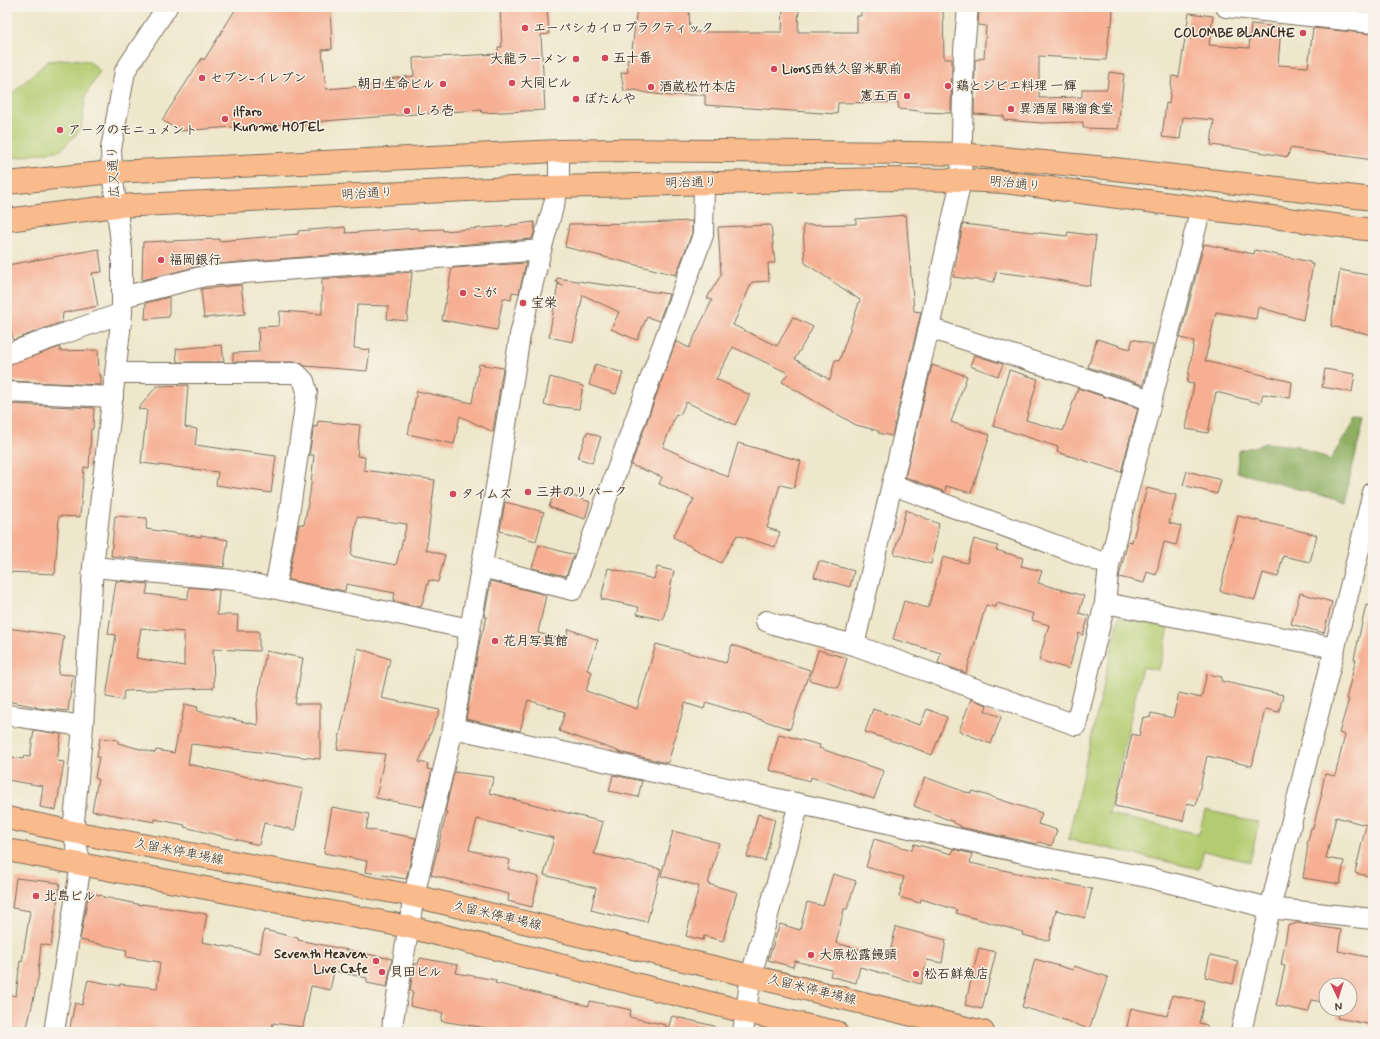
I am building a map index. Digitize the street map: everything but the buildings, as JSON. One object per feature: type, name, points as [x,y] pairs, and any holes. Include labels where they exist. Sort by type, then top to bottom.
[{"type":"main road","name":"明治通り","points":[[7,183],[112,172],[559,151],[621,150],[961,154],[1106,168],[1373,198]]},
{"type":"main road","name":"明治通り","points":[[7,220],[116,206],[559,186],[876,180],[961,180],[1004,182],[1373,230]]},
{"type":"main road","name":"久留米停車場線","points":[[7,818],[73,832],[414,896],[983,1032]]},
{"type":"main road","points":[[7,850],[409,926],[744,1022],[836,1032]]},
{"type":"street","name":"広又通り","points":[[81,864],[73,832],[83,726],[93,567],[122,305],[122,250],[112,172],[111,149],[125,72],[166,7]]},
{"type":"street","points":[[854,645],[893,485],[961,180],[964,50],[968,7]]},
{"type":"street","points":[[1226,7],[1373,23]]},
{"type":"street","points":[[392,1032],[414,896],[453,728],[498,476],[520,335],[541,250],[559,186],[559,151]]},
{"type":"street","points":[[482,567],[574,590],[703,235],[704,183]]},
{"type":"street","points":[[766,621],[854,645],[1076,725],[1105,603],[1109,565],[1200,208]]},
{"type":"street","points":[[7,354],[122,305],[205,276],[541,250]]},
{"type":"street","points":[[929,328],[1151,400]]},
{"type":"street","points":[[115,372],[296,373],[304,381],[307,392],[290,508],[275,588]]},
{"type":"street","points":[[7,392],[113,397]]},
{"type":"street","points":[[893,485],[1109,565]]},
{"type":"street","points":[[1241,1032],[1269,908],[1373,492]]},
{"type":"street","points":[[93,567],[233,580],[470,629]]},
{"type":"street","points":[[1105,603],[1335,648]]},
{"type":"street","points":[[7,715],[83,726]]},
{"type":"street","points":[[453,728],[1051,860],[1147,877],[1269,908],[1373,919]]},
{"type":"street","points":[[744,1022],[751,976],[799,804]]},
{"type":"street","points":[[54,1032],[81,864]]},
{"type":"green space","points":[[71,59],[89,61],[100,71],[86,95],[81,129],[61,150],[7,159],[7,98],[48,61]]},
{"type":"green space","points":[[1356,419],[1364,420],[1344,502],[1237,472],[1238,451],[1266,443],[1298,446],[1330,460]]},
{"type":"green space","points":[[1119,617],[1169,628],[1159,670],[1142,667],[1109,814],[1199,834],[1205,810],[1259,822],[1250,862],[1204,851],[1199,869],[1068,839]]},
{"type":"place","name":"エーパシカイロプラクティック","points":[[525,28]]},
{"type":"place","name":"COLOMBE BLANCHE","points":[[1303,33]]},
{"type":"place","name":"五十番","points":[[605,58]]},
{"type":"place","name":"大龍ラーメン","points":[[576,59]]},
{"type":"place","name":"Lions西鉄久留米駅前","points":[[774,69]]},
{"type":"place","name":"セブン-イレブン","points":[[202,78]]},
{"type":"place","name":"大同ビル","points":[[512,83]]},
{"type":"place","name":"朝日生命ビル","points":[[443,84]]},
{"type":"place","name":"鶏とジビエ料理 一輝","points":[[948,86]]},
{"type":"place","name":"酒蔵松竹本店","points":[[651,87]]},
{"type":"place","name":"憲五百","points":[[907,96]]},
{"type":"place","name":"ぼたんや","points":[[576,99]]},
{"type":"place","name":"異酒屋 陽溜食堂","points":[[1011,109]]},
{"type":"place","name":"しろ壱","points":[[407,111]]},
{"type":"place","name":"ilfaro Kurume HOTEL","points":[[225,119]]},
{"type":"place","name":"アークのモニュメント","points":[[60,130]]},
{"type":"place","name":"福岡銀行","points":[[161,260]]},
{"type":"place","name":"こが","points":[[463,293]]},
{"type":"place","name":"宝栄","points":[[523,303]]},
{"type":"place","name":"三井のリパーク","points":[[528,492]]},
{"type":"place","name":"タイムズ","points":[[453,494]]},
{"type":"place","name":"花月写真館","points":[[495,641]]},
{"type":"place","name":"北島ビル","points":[[36,896]]},
{"type":"place","name":"大原松露饅頭","points":[[811,955]]},
{"type":"place","name":"Seventh Heaven Live Cafe","points":[[376,961]]},
{"type":"place","name":"貝田ビル","points":[[382,972]]},
{"type":"place","name":"松石鮮魚店","points":[[916,974]]}]
